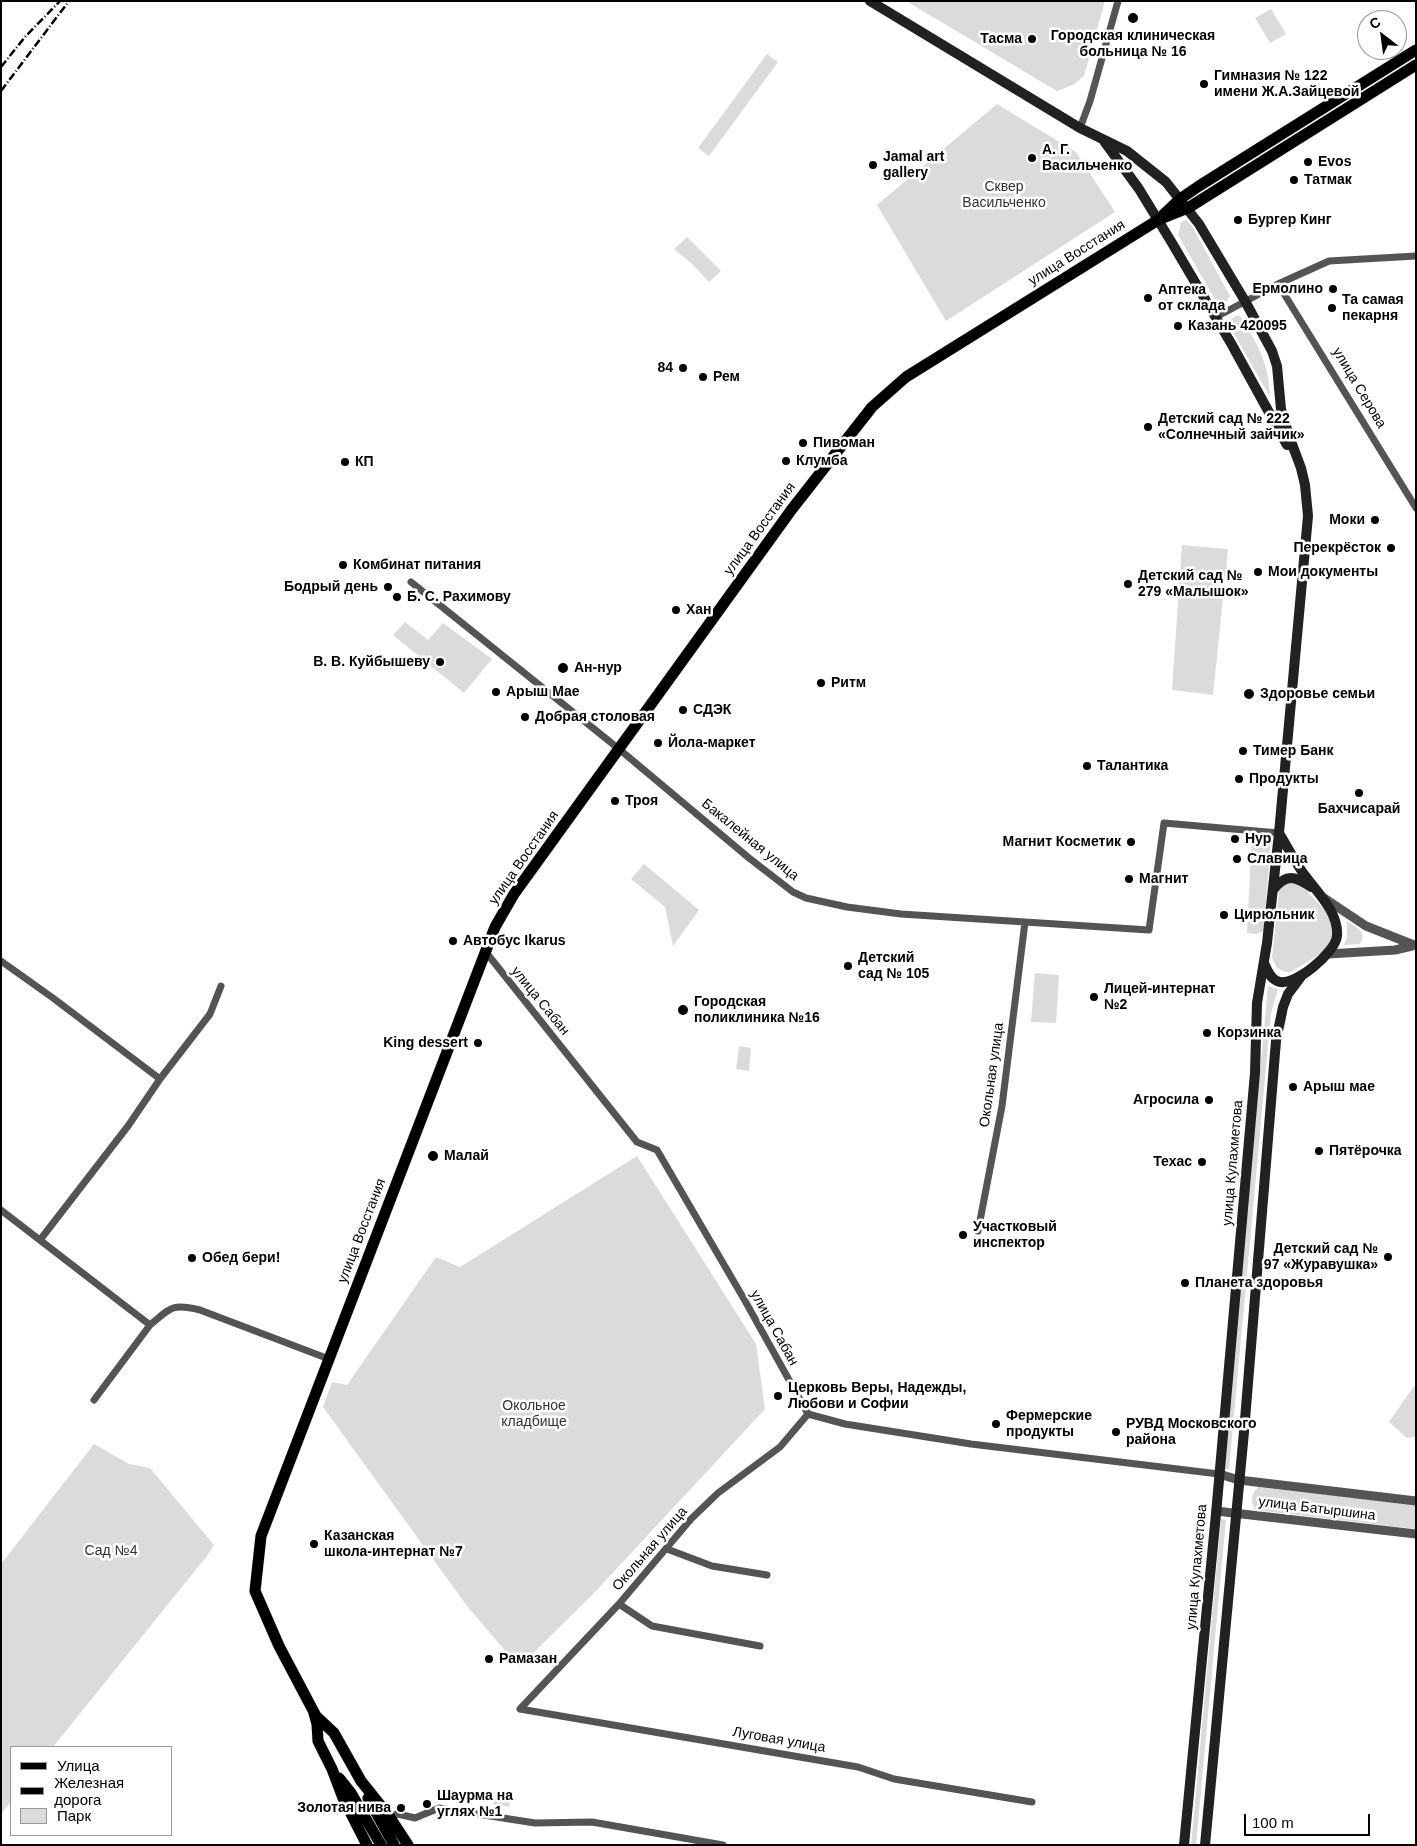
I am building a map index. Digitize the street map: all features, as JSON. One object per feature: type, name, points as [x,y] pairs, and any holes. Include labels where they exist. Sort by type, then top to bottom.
[{"type":"main road","points":[[870,1],[1080,128],[1127,151],[1166,182],[1188,208]]},
{"type":"main road","name":"улица Восстания","points":[[1158,220],[1180,199],[1416,50]]},
{"type":"main road","name":"улица Восстания","points":[[408,1845],[389,1816],[361,1781],[334,1732],[319,1719],[312,1708],[288,1666],[255,1591],[261,1536],[484,951],[495,927],[514,894],[792,509],[872,407],[906,377],[1158,220],[1188,208],[1416,65]]},
{"type":"main road","name":"улица Кулахметова","points":[[1102,139],[1139,188],[1216,317],[1284,440],[1305,485]]},
{"type":"main road","name":"улица Кулахметова","points":[[1184,1845],[1220,1474],[1255,1073],[1258,1003],[1279,833],[1308,516],[1305,485],[1301,468],[1281,410],[1277,366],[1245,300],[1188,208]]},
{"type":"main road","points":[[1264,963],[1268,973],[1278,982],[1287,982],[1303,974],[1328,954],[1334,946],[1337,936],[1335,922],[1279,833]]},
{"type":"main road","points":[[1272,891],[1279,882],[1286,878],[1294,878],[1318,893]]},
{"type":"main road","points":[[1205,1845],[1239,1480],[1276,1041],[1282,1008],[1288,994],[1303,974]]},
{"type":"main road","name":"улица Восстания","points":[[312,1708],[317,1724],[318,1741],[332,1769]]},
{"type":"main road","points":[[332,1769],[343,1798],[367,1845]]},
{"type":"main road","points":[[332,1769],[352,1793],[381,1845]]},
{"type":"main road","points":[[361,1781],[366,1795],[394,1845]]},
{"type":"street","points":[[1080,128],[1090,100],[1118,1]]},
{"type":"street","points":[[1216,317],[1245,300],[1329,262],[1416,256]]},
{"type":"street","name":"улица Серова","points":[[1278,284],[1416,508]]},
{"type":"street","name":"Бакалейная улица","points":[[411,582],[619,749],[750,858],[793,892],[806,898],[847,907],[893,913],[1149,930],[1164,823],[1279,833]]},
{"type":"street","points":[[1318,893],[1366,926],[1415,945]]},
{"type":"street","name":"Окольная улица","points":[[978,1232],[1002,1106],[1025,922]]},
{"type":"street","points":[[1328,954],[1395,950],[1415,945]]},
{"type":"street","name":"улица Сабан","points":[[484,951],[637,1142],[656,1150],[744,1299],[808,1414]]},
{"type":"street","points":[[1,961],[160,1079]]},
{"type":"street","points":[[40,1240],[128,1126],[160,1079],[210,1014],[221,986]]},
{"type":"street","points":[[1,1210],[150,1325]]},
{"type":"street","points":[[94,1400],[150,1325],[172,1308],[181,1306],[200,1310],[329,1359]]},
{"type":"street","points":[[808,1414],[846,1424],[971,1444],[1220,1474]]},
{"type":"street","name":"Окольная улица","points":[[520,1709],[619,1604],[691,1519],[718,1493],[780,1446],[808,1414]]},
{"type":"street","name":"улица Батыршина","points":[[1220,1474],[1239,1480],[1416,1501]]},
{"type":"street","name":"улица Батыршина","points":[[1216,1511],[1416,1534]]},
{"type":"street","points":[[667,1549],[712,1566],[767,1575]]},
{"type":"street","points":[[619,1604],[652,1626],[760,1646]]},
{"type":"street","name":"Луговая улица","points":[[520,1709],[858,1767],[894,1779],[1032,1802]]},
{"type":"street","points":[[389,1816],[398,1814],[415,1818],[439,1808],[535,1824],[592,1822],[723,1845]]},
{"type":"green space","name":"Тасма","points":[[906,1],[1105,1],[1084,76],[1073,85],[1057,91]]},
{"type":"green space","points":[[1271,9],[1286,34],[1270,43],[1255,18]]},
{"type":"green space","points":[[767,54],[778,62],[709,156],[698,148]]},
{"type":"green space","name":"Сквер Васильченко","points":[[997,104],[1076,152],[1115,212],[946,321],[877,205]]},
{"type":"green space","points":[[1186,220],[1192,226],[1230,296],[1222,304],[1216,301],[1178,235],[1181,222]]},
{"type":"green space","points":[[687,237],[721,271],[709,282],[674,249]]},
{"type":"green space","points":[[1238,315],[1253,337],[1262,355],[1270,397],[1229,325],[1228,321]]},
{"type":"green space","points":[[1182,545],[1228,549],[1213,695],[1172,690]]},
{"type":"green space","points":[[405,622],[428,640],[443,623],[492,659],[464,693],[393,635]]},
{"type":"green space","points":[[1252,834],[1269,836],[1271,839],[1264,929],[1256,934],[1247,933]]},
{"type":"green space","points":[[644,864],[699,910],[673,946],[665,907],[631,879]]},
{"type":"green space","points":[[1294,881],[1307,891],[1324,909],[1332,924],[1333,936],[1332,942],[1322,953],[1291,972],[1285,972],[1277,968],[1272,958],[1279,890],[1285,883]]},
{"type":"green space","points":[[1347,921],[1362,933],[1363,936],[1360,944],[1344,945],[1347,937]]},
{"type":"green space","points":[[1035,973],[1059,975],[1056,1023],[1031,1022]]},
{"type":"green space","points":[[1268,986],[1278,989],[1271,1013],[1229,1469],[1223,1469]]},
{"type":"green space","points":[[739,1046],[751,1048],[749,1071],[736,1069]]},
{"type":"green space","name":"Окольное кладбище","points":[[637,1156],[756,1344],[765,1409],[594,1593],[519,1667],[467,1606],[323,1407],[332,1382],[347,1385],[436,1257],[460,1267]]},
{"type":"green space","points":[[1414,1386],[1416,1388],[1416,1437],[1407,1438],[1389,1422]]},
{"type":"green space","name":"Сад №4","points":[[94,1444],[129,1464],[150,1468],[214,1545],[54,1746],[10,1746],[10,1803],[1,1814],[1,1564]]},
{"type":"green space","points":[[1258,1487],[1416,1505],[1416,1529],[1255,1510],[1252,1498]]},
{"type":"green space","points":[[1221,1519],[1226,1520],[1196,1845],[1191,1845]]},
{"type":"green space","points":[[493,1798],[510,1798],[509,1807],[493,1804]]},
{"type":"railway","points":[[1,67],[25,37],[60,1]]},
{"type":"railway","points":[[1,91],[69,1]]},
{"type":"place","name":"Городская клиническая больница № 16","points":[[1133,18]]},
{"type":"place","name":"Тасма","points":[[1032,39]]},
{"type":"place","name":"Гимназия № 122 имени Ж.А.Зайцевой","points":[[1204,84]]},
{"type":"place","name":"А. Г. Васильченко","points":[[1032,158]]},
{"type":"place","name":"Evos","points":[[1308,162]]},
{"type":"place","name":"Jamal art gallery","points":[[873,165]]},
{"type":"place","name":"Татмак","points":[[1294,180]]},
{"type":"place","name":"Бургер Кинг","points":[[1238,220]]},
{"type":"place","name":"Ермолино","points":[[1333,289]]},
{"type":"place","name":"Аптека от склада","points":[[1148,298]]},
{"type":"place","name":"Та самая пекарня","points":[[1332,308]]},
{"type":"place","name":"Казань 420095","points":[[1178,326]]},
{"type":"place","name":"84","points":[[683,368]]},
{"type":"place","name":"Рем","points":[[703,377]]},
{"type":"place","name":"Детский сад № 222 «Солнечный зайчик»","points":[[1148,427]]},
{"type":"place","name":"Пивоман","points":[[803,443]]},
{"type":"place","name":"Клумба","points":[[786,461]]},
{"type":"place","name":"КП","points":[[345,462]]},
{"type":"place","name":"Моки","points":[[1375,520]]},
{"type":"place","name":"Перекрёсток","points":[[1391,548]]},
{"type":"place","name":"Комбинат питания","points":[[343,565]]},
{"type":"place","name":"Мои документы","points":[[1258,572]]},
{"type":"place","name":"Детский сад № 279 «Малышок»","points":[[1128,584]]},
{"type":"place","name":"Бодрый день","points":[[388,587]]},
{"type":"place","name":"Б. С. Рахимову","points":[[397,597]]},
{"type":"place","name":"Хан","points":[[676,610]]},
{"type":"place","name":"В. В. Куйбышеву","points":[[440,662]]},
{"type":"place","name":"Ан-нур","points":[[563,668]]},
{"type":"place","name":"Ритм","points":[[821,683]]},
{"type":"place","name":"Арыш Мае","points":[[496,692]]},
{"type":"place","name":"Здоровье семьи","points":[[1249,694]]},
{"type":"place","name":"СДЭК","points":[[683,710]]},
{"type":"place","name":"Добрая столовая","points":[[525,717]]},
{"type":"place","name":"Йола-маркет","points":[[658,743]]},
{"type":"place","name":"Тимер Банк","points":[[1243,751]]},
{"type":"place","name":"Талантика","points":[[1087,766]]},
{"type":"place","name":"Продукты","points":[[1239,779]]},
{"type":"place","name":"Бахчисарай","points":[[1359,793]]},
{"type":"place","name":"Троя","points":[[615,801]]},
{"type":"place","name":"Нур","points":[[1235,839]]},
{"type":"place","name":"Магнит Косметик","points":[[1131,842]]},
{"type":"place","name":"Славица","points":[[1237,859]]},
{"type":"place","name":"Магнит","points":[[1129,879]]},
{"type":"place","name":"Цирюльник","points":[[1224,915]]},
{"type":"place","name":"Автобус Ikarus","points":[[453,941]]},
{"type":"place","name":"Детский сад № 105","points":[[848,966]]},
{"type":"place","name":"Лицей-интернат №2","points":[[1094,997]]},
{"type":"place","name":"Городская поликлиника №16","points":[[683,1010]]},
{"type":"place","name":"Корзинка","points":[[1207,1033]]},
{"type":"place","name":"King dessert","points":[[478,1043]]},
{"type":"place","name":"Арыш мае","points":[[1293,1087]]},
{"type":"place","name":"Агросила","points":[[1209,1100]]},
{"type":"place","name":"Пятёрочка","points":[[1319,1151]]},
{"type":"place","name":"Малай","points":[[433,1156]]},
{"type":"place","name":"Техас","points":[[1202,1162]]},
{"type":"place","name":"Участковый инспектор","points":[[963,1235]]},
{"type":"place","name":"Детский сад № 97 «Журавушка»","points":[[1388,1257]]},
{"type":"place","name":"Обед бери!","points":[[192,1258]]},
{"type":"place","name":"Планета здоровья","points":[[1185,1283]]},
{"type":"place","name":"Церковь Веры, Надежды, Любови и Софии","points":[[778,1396]]},
{"type":"place","name":"Фермерские продукты","points":[[996,1424]]},
{"type":"place","name":"РУВД Московского района","points":[[1116,1432]]},
{"type":"place","name":"Казанская школа-интернат №7","points":[[314,1544]]},
{"type":"place","name":"Рамазан","points":[[489,1659]]},
{"type":"place","name":"Шаурма на углях №1","points":[[427,1804]]},
{"type":"place","name":"Золотая нива","points":[[401,1808]]}]
